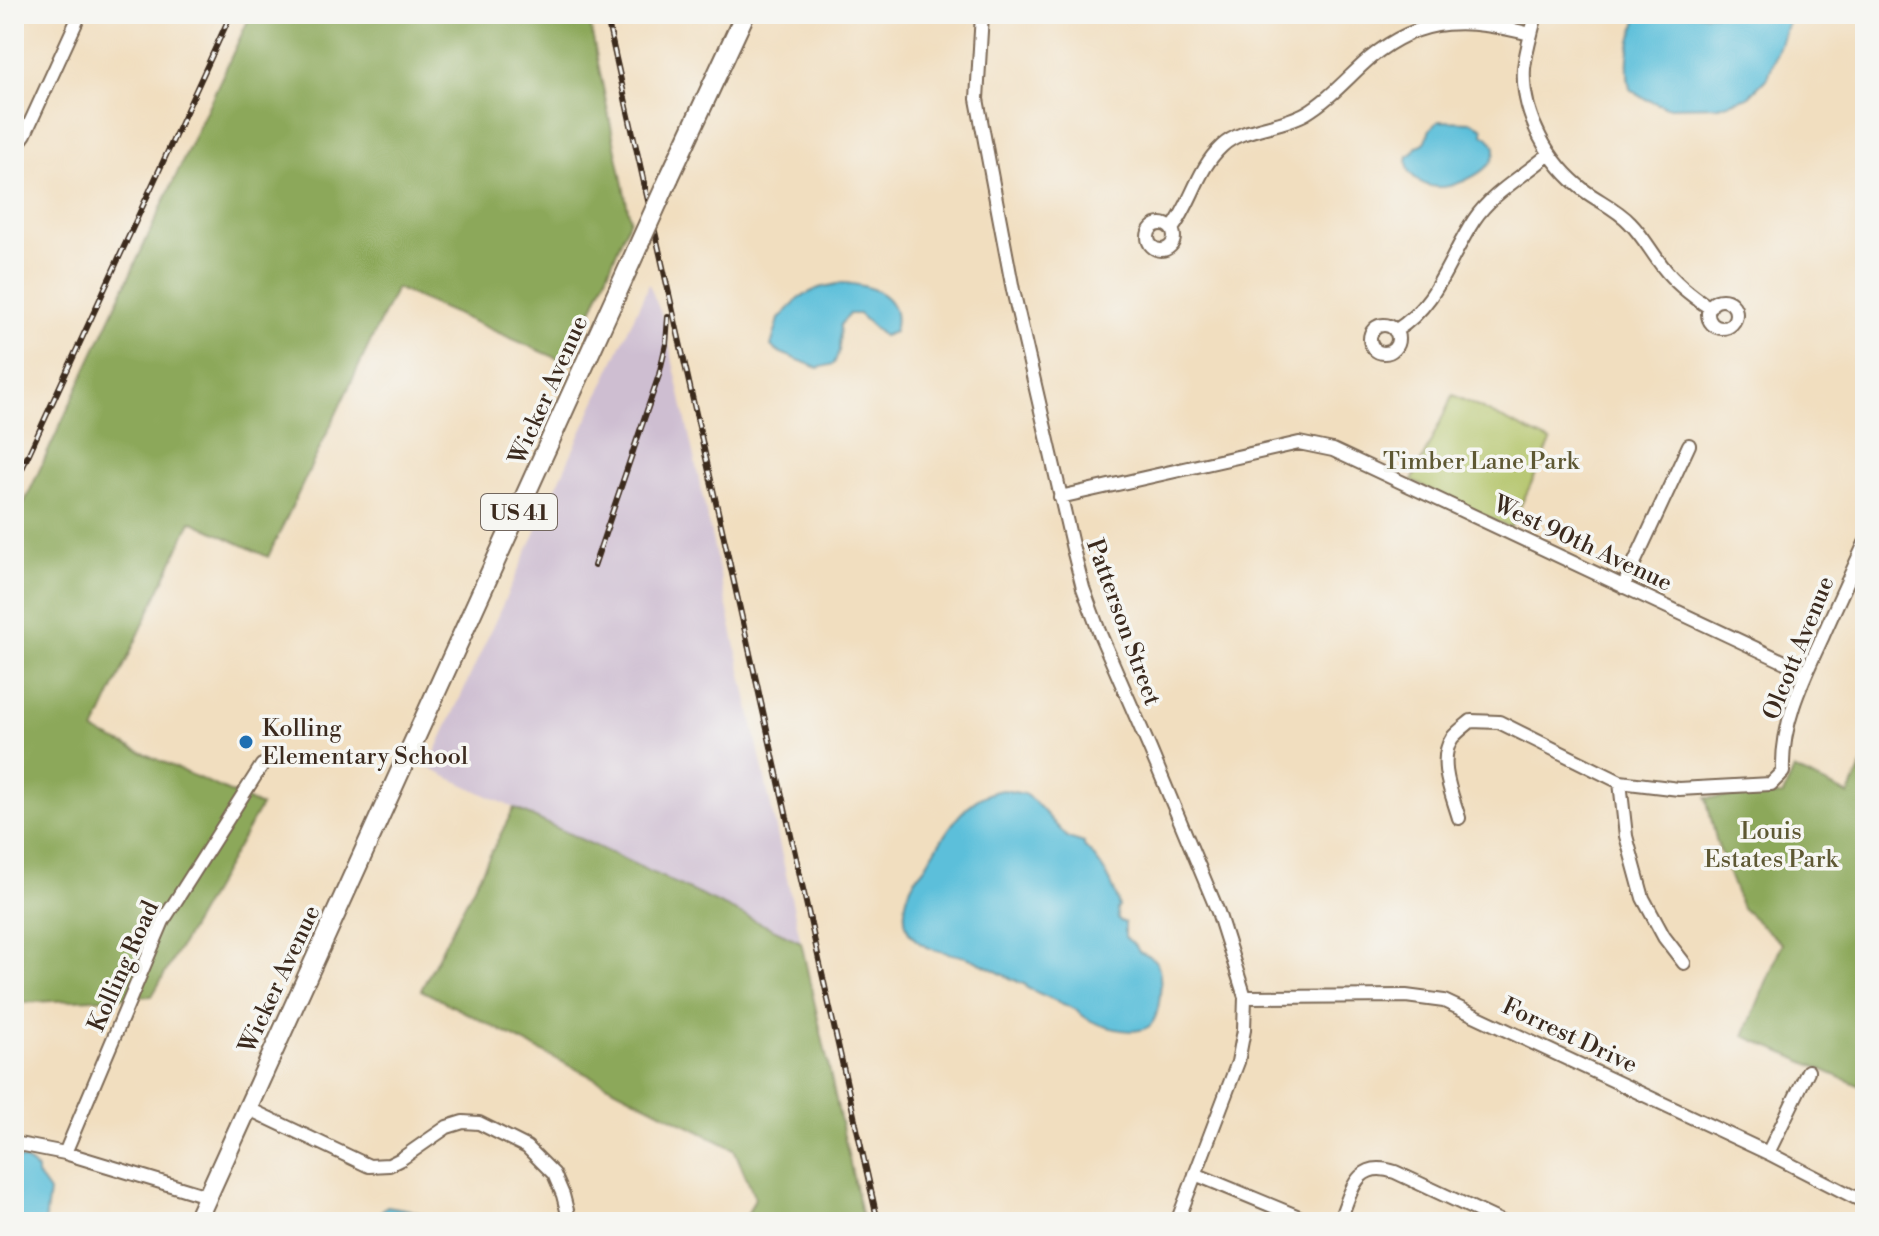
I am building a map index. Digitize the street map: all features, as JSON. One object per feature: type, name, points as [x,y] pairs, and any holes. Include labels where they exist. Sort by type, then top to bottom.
[{"type":"highway","name":"Wicker Avenue","points":[[196,1222],[745,14]]},
{"type":"street","points":[[14,149],[30,124],[80,14]]},
{"type":"street","name":"Patterson Street","points":[[982,14],[977,99],[1013,290],[1083,588],[1218,912],[1245,997],[1244,1030],[1238,1062],[1177,1222]]},
{"type":"street","points":[[1536,14],[1524,69],[1525,89],[1529,108],[1549,154],[1583,190],[1625,217],[1670,276],[1710,308]]},
{"type":"street","points":[[1172,229],[1203,169],[1225,143],[1253,130],[1293,120],[1309,111],[1388,44],[1430,26],[1454,23],[1477,23],[1531,34]]},
{"type":"street","points":[[1395,331],[1416,315],[1436,291],[1475,218],[1511,181],[1549,154]]},
{"type":"street","name":"West 90th Avenue","points":[[1060,497],[1299,443],[1333,450],[1806,672]]},
{"type":"street","points":[[1623,587],[1689,445]]},
{"type":"street","name":"Olcott Avenue","points":[[1620,782],[1679,789],[1771,784],[1783,772],[1782,754],[1790,714],[1806,672],[1865,543]]},
{"type":"street","points":[[1459,818],[1449,784],[1445,753],[1453,737],[1471,721],[1499,722],[1620,782],[1626,836],[1643,898],[1664,937],[1684,963]]},
{"type":"street","name":"Kolling Road","points":[[65,1153],[163,921],[262,765]]},
{"type":"street","name":"Forrest Drive","points":[[1245,997],[1406,996],[1444,1001],[1768,1153],[1856,1198]]},
{"type":"street","points":[[1768,1153],[1808,1071]]},
{"type":"street","points":[[247,1108],[369,1166],[389,1165],[401,1159],[447,1127],[463,1122],[479,1123],[527,1147],[554,1174],[570,1222]]},
{"type":"street","points":[[14,1143],[65,1153],[207,1196]]},
{"type":"street","points":[[1339,1222],[1357,1180],[1368,1169],[1385,1169],[1502,1222]]},
{"type":"street","points":[[1195,1174],[1311,1222]]},
{"type":"shaded area","points":[[649,284],[664,321],[801,942],[428,768]]},
{"type":"green space","points":[[251,14],[588,14],[630,219],[570,364],[396,288],[268,557],[191,521],[94,731],[261,806],[152,996],[14,1003],[14,525]]},
{"type":"green space","name":"Timber Lane Park","points":[[1453,395],[1551,442],[1510,528],[1412,481]]},
{"type":"green space","name":"Louis Estates Park","points":[[1865,757],[1865,1088],[1744,1036],[1782,944],[1742,908],[1717,843],[1706,798],[1783,795],[1794,769],[1849,795]]},
{"type":"green space","points":[[514,808],[801,942],[863,1222],[744,1222],[755,1198],[734,1149],[421,990]]},
{"type":"water","points":[[1639,14],[1791,14],[1768,77],[1748,97],[1719,106],[1666,107],[1630,89],[1629,51]]},
{"type":"water","points":[[1439,121],[1472,122],[1483,128],[1483,134],[1495,148],[1494,156],[1482,170],[1464,181],[1445,187],[1417,180],[1407,162],[1408,156],[1426,141],[1431,128]]},
{"type":"water","points":[[842,283],[864,286],[883,294],[894,309],[894,332],[883,336],[859,314],[849,314],[840,325],[839,351],[834,364],[818,368],[776,351],[771,346],[779,319],[800,297],[819,288]]},
{"type":"water","points":[[1003,790],[1024,794],[1035,802],[1068,838],[1084,843],[1106,874],[1117,899],[1118,920],[1125,923],[1125,937],[1139,952],[1156,961],[1158,967],[1158,1006],[1148,1027],[1131,1031],[1100,1025],[1077,1010],[976,961],[927,947],[909,931],[905,917],[908,893],[948,829],[977,800]]},
{"type":"water","points":[[14,1157],[25,1160],[37,1170],[49,1192],[45,1222],[14,1222]]},
{"type":"water","points":[[387,1206],[410,1210],[443,1222],[369,1222]]},
{"type":"railway","points":[[14,486],[231,14]]},
{"type":"railway","points":[[606,14],[878,1222]]},
{"type":"railway","points":[[594,566],[659,375],[668,317]]},
{"type":"place","name":"Kolling Elementary School","points":[[246,742]]}]
